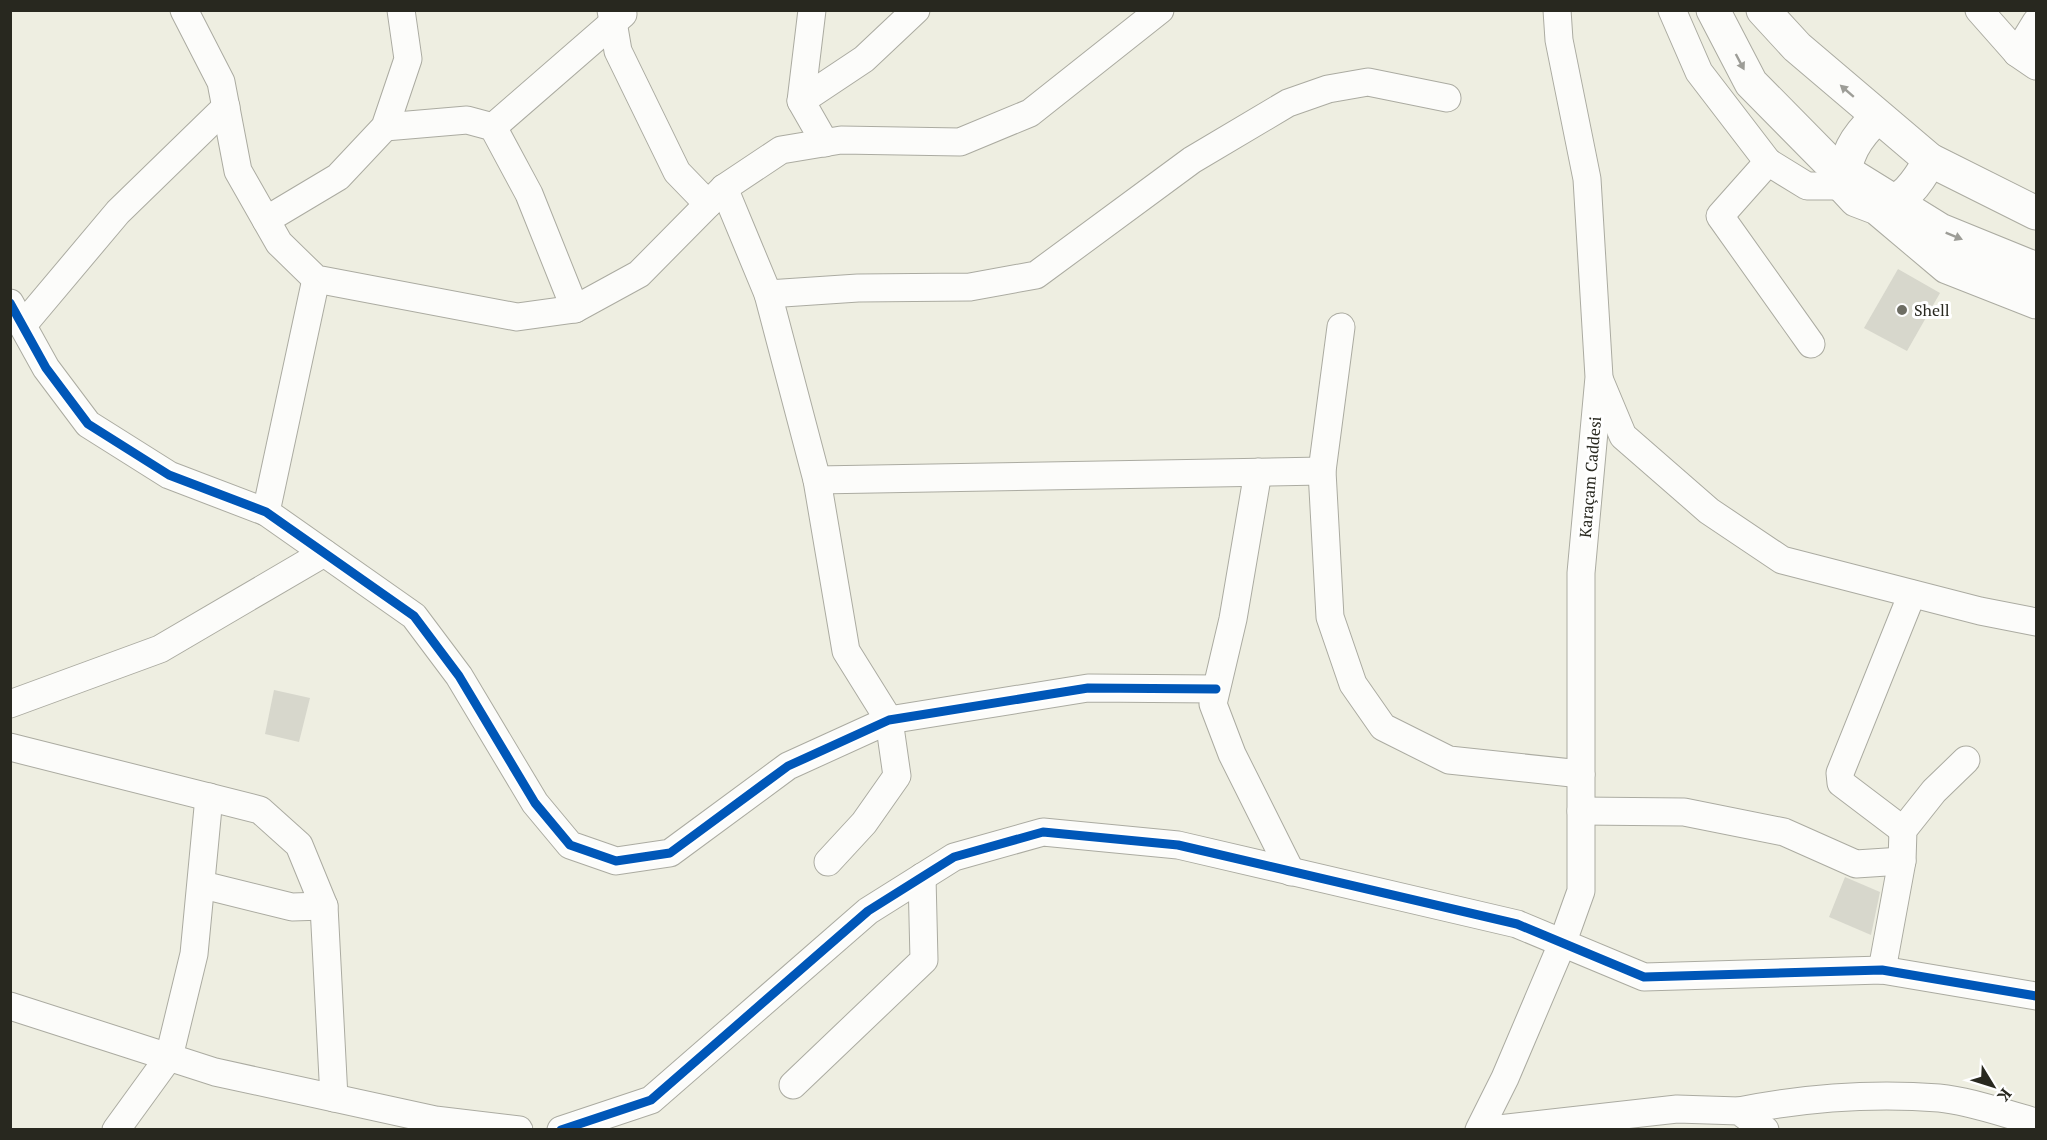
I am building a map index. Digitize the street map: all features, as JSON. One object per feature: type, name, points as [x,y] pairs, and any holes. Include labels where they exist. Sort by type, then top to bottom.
[{"type":"main road","points":[[1713,10],[1751,83],[1843,178],[1886,205],[1940,230],[2037,269]]},
{"type":"main road","points":[[1763,10],[1797,47],[1930,160],[2037,213]]},
{"type":"main road","points":[[1843,178],[1856,137],[1877,117]]},
{"type":"main road","points":[[1886,205],[1918,182],[1930,160]]},
{"type":"main road","points":[[1886,205],[1947,267],[2037,302]]},
{"type":"street","points":[[184,10],[221,82],[238,171],[279,243],[316,279],[517,317],[575,309],[639,274],[716,196],[781,150],[841,140],[960,142],[1030,113],[1160,10]]},
{"type":"street","points":[[266,220],[338,177],[385,127],[408,58],[401,10]]},
{"type":"street","points":[[812,10],[801,101],[825,143]]},
{"type":"street","points":[[801,101],[864,59],[916,10]]},
{"type":"street","name":"Karaçam Caddesi","points":[[1479,1130],[1505,1078],[1562,944],[1581,891],[1581,573],[1599,377],[1587,180],[1559,40],[1557,10]]},
{"type":"street","points":[[1672,10],[1699,72],[1768,162],[1807,186],[1843,178]]},
{"type":"street","points":[[1979,10],[2027,59]]},
{"type":"street","points":[[493,127],[617,15]]},
{"type":"street","points":[[617,15],[618,51],[677,172],[716,196],[768,294],[817,480],[846,651],[889,720],[897,776],[864,824],[828,862]]},
{"type":"street","points":[[2027,59],[2037,22]]},
{"type":"street","points":[[768,294],[858,288],[970,287],[1036,275],[1192,160],[1288,103],[1328,89],[1368,82],[1447,98]]},
{"type":"street","points":[[226,107],[16,314],[46,368],[87,424],[169,475],[266,512],[414,616],[459,676],[535,803],[570,845],[616,861],[670,853],[788,766],[889,720],[1088,688],[1216,689]]},
{"type":"street","points":[[385,127],[467,120],[493,127],[529,194],[575,309]]},
{"type":"street","points":[[1768,162],[1720,216],[1811,344]]},
{"type":"street","points":[[266,512],[316,279]]},
{"type":"street","points":[[1341,327],[1322,471],[1330,617],[1353,684],[1383,727],[1449,760],[1581,774]]},
{"type":"street","points":[[1599,377],[1623,436],[1709,511],[1782,560],[1912,594],[2037,622]]},
{"type":"street","points":[[817,480],[1322,471]]},
{"type":"street","points":[[1258,472],[1233,619],[1212,704],[1232,754],[1291,872]]},
{"type":"street","points":[[10,704],[160,649],[324,553]]},
{"type":"street","points":[[1903,830],[1841,783],[1839,773],[1912,594]]},
{"type":"street","points":[[10,747],[260,810],[299,845],[324,906],[334,1098]]},
{"type":"street","points":[[1882,970],[1902,861],[1903,830],[1934,791],[1966,760]]},
{"type":"street","points":[[116,1130],[169,1057],[194,954],[199,891],[203,885],[209,798]]},
{"type":"street","points":[[1581,811],[1684,812],[1784,832],[1856,864],[1902,861]]},
{"type":"street","points":[[561,1130],[651,1100],[868,911],[954,857],[1043,832],[1178,844],[1517,924],[1644,977],[1882,970],[2037,996]]},
{"type":"street","points":[[793,1085],[924,960],[922,877]]},
{"type":"street","points":[[203,885],[292,907],[324,906]]},
{"type":"street","points":[[10,1005],[215,1072],[435,1120],[519,1130]]},
{"type":"street","points":[[1490,1130],[1677,1109],[1738,1111],[1793,1100],[1852,1097],[1941,1098],[2037,1122]]},
{"type":"street","points":[[1738,1111],[1765,1130]]},
{"type":"building","points":[[1898,269],[1940,293],[1907,351],[1864,328]]},
{"type":"building","points":[[274,690],[310,698],[299,742],[265,734]]},
{"type":"building","points":[[1845,877],[1880,892],[1871,935],[1829,917]]},
{"type":"cycle path","points":[[10,303],[46,368],[88,424],[169,475],[266,512],[414,616],[459,676],[535,803],[570,845],[616,861],[670,853],[788,766],[889,720],[1088,688],[1216,689]]},
{"type":"cycle path","points":[[561,1130],[651,1100],[868,911],[954,857],[1043,832],[1178,845],[1517,924],[1644,977],[1882,970],[2036,996]]},
{"type":"place","name":"Shell","points":[[1902,310]]}]
